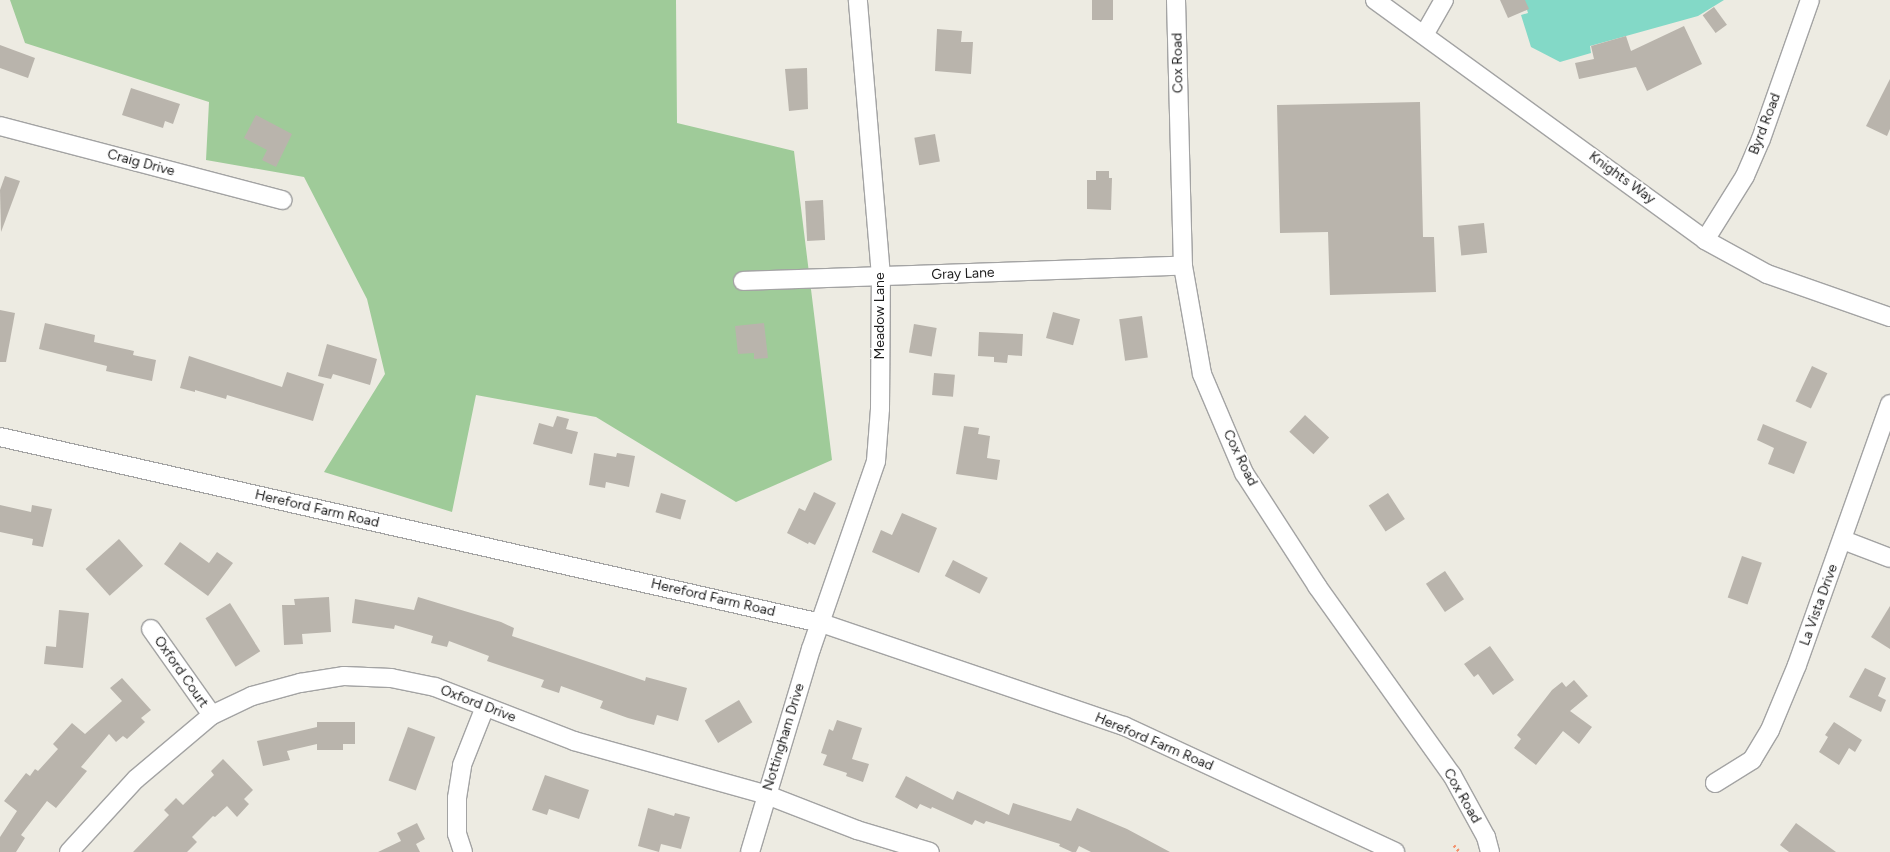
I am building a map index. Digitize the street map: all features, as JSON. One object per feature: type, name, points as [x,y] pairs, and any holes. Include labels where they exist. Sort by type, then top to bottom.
[{"type":"street","name":"Meadow Lane","points":[[821,623],[876,461],[880,409],[881,276],[858,0]]},
{"type":"street","name":"Cox Road","points":[[1176,0],[1183,266],[1202,374],[1244,473],[1317,586],[1452,774],[1486,837],[1490,852]]},
{"type":"street","name":"Knights Way","points":[[1375,0],[1705,240],[1767,274],[1890,317]]},
{"type":"street","points":[[1424,34],[1444,0]]},
{"type":"street","name":"Byrd Road","points":[[1705,240],[1744,176],[1761,138],[1810,0]]},
{"type":"street","name":"Craig Drive","points":[[0,126],[282,200]]},
{"type":"street","name":"Gray Lane","points":[[743,281],[1183,266]]},
{"type":"street","name":"La Vista Drive","points":[[1715,783],[1752,760],[1770,730],[1797,665],[1890,404]]},
{"type":"street","name":"Hereford Farm Road","points":[[0,437],[821,623],[1124,726],[1395,852]]},
{"type":"street","points":[[1843,540],[1890,558]]},
{"type":"street","name":"Nottingham Drive","points":[[750,852],[821,623]]},
{"type":"street","name":"Oxford Court","points":[[151,628],[212,715]]},
{"type":"street","name":"Oxford Drive","points":[[69,852],[136,779],[212,715],[252,696],[300,684],[344,676],[392,678],[435,687],[591,746],[767,795],[857,830],[930,852]]},
{"type":"street","points":[[463,852],[457,834],[457,798],[462,765],[485,707]]},
{"type":"path","points":[[1454,845],[1460,852]]},
{"type":"green space","points":[[10,0],[676,0],[677,123],[794,151],[832,460],[736,502],[596,417],[476,395],[452,512],[324,472],[385,374],[367,299],[304,177],[206,160],[209,102],[25,43]]},
{"type":"shaded area","points":[[1524,0],[1724,0],[1698,16],[1590,46],[1591,53],[1560,62],[1531,47],[1521,15],[1528,13]]},
{"type":"building","points":[[1092,0],[1113,0],[1113,20],[1092,20]]},
{"type":"building","points":[[1500,0],[1525,0],[1529,9],[1508,18]]},
{"type":"building","points":[[1714,7],[1727,25],[1716,33],[1703,15]]},
{"type":"building","points":[[1684,26],[1702,64],[1647,91],[1636,67],[1579,79],[1575,63],[1594,59],[1591,46],[1626,36],[1631,51]]},
{"type":"building","points":[[937,29],[962,31],[961,42],[973,42],[971,74],[935,71]]},
{"type":"building","points":[[0,45],[35,58],[28,78],[0,68]]},
{"type":"building","points":[[807,68],[808,109],[789,111],[785,69]]},
{"type":"building","points":[[1890,79],[1890,129],[1887,136],[1866,126]]},
{"type":"building","points":[[131,88],[180,104],[173,124],[165,121],[163,128],[122,115]]},
{"type":"building","points":[[1420,102],[1423,237],[1434,237],[1436,292],[1330,295],[1328,232],[1280,233],[1277,105]]},
{"type":"building","points":[[256,115],[292,134],[276,167],[262,160],[267,150],[244,138]]},
{"type":"building","points":[[935,134],[940,162],[919,165],[914,138]]},
{"type":"building","points":[[1096,171],[1109,171],[1109,178],[1112,178],[1111,210],[1087,209],[1087,180],[1096,180]]},
{"type":"building","points":[[5,176],[20,181],[1,232],[0,190]]},
{"type":"building","points":[[823,200],[825,240],[807,241],[805,201]]},
{"type":"building","points":[[1484,223],[1487,253],[1461,256],[1458,226]]},
{"type":"building","points":[[0,310],[15,313],[6,362],[0,362]]},
{"type":"building","points":[[1053,312],[1080,319],[1073,345],[1046,338]]},
{"type":"building","points":[[1142,316],[1148,358],[1125,361],[1119,319]]},
{"type":"building","points":[[45,323],[95,335],[94,342],[134,351],[133,355],[156,360],[152,381],[106,371],[107,366],[39,349]]},
{"type":"building","points":[[764,323],[768,358],[754,359],[754,353],[738,354],[735,326]]},
{"type":"building","points":[[914,324],[937,328],[932,357],[909,353]]},
{"type":"building","points":[[979,332],[1023,334],[1022,356],[1008,355],[1007,363],[994,362],[994,357],[978,356]]},
{"type":"building","points":[[327,344],[377,359],[370,385],[333,374],[331,379],[318,376]]},
{"type":"building","points":[[189,356],[282,387],[287,372],[324,384],[313,421],[227,395],[226,399],[195,390],[195,392],[180,388]]},
{"type":"building","points":[[1812,366],[1827,373],[1811,409],[1796,401]]},
{"type":"building","points":[[934,373],[955,375],[953,397],[932,395]]},
{"type":"building","points":[[1305,415],[1329,438],[1313,454],[1289,432]]},
{"type":"building","points":[[557,416],[569,419],[566,429],[578,432],[572,454],[533,444],[539,423],[553,427]]},
{"type":"building","points":[[1763,424],[1807,442],[1794,474],[1768,464],[1774,448],[1757,440]]},
{"type":"building","points":[[964,426],[979,428],[978,434],[990,436],[987,458],[1000,460],[997,480],[956,474]]},
{"type":"building","points":[[594,453],[616,457],[617,453],[635,456],[629,487],[606,482],[605,488],[589,485]]},
{"type":"building","points":[[814,492],[836,503],[815,545],[809,542],[808,544],[787,533],[799,508],[805,511]]},
{"type":"building","points":[[661,493],[686,500],[680,519],[655,512]]},
{"type":"building","points":[[1388,493],[1405,519],[1386,532],[1369,506]]},
{"type":"building","points":[[0,505],[31,512],[32,505],[52,509],[43,547],[32,545],[33,539],[0,532]]},
{"type":"building","points":[[902,513],[937,528],[919,573],[872,552],[881,530],[892,535]]},
{"type":"building","points":[[119,539],[143,566],[110,596],[86,569]]},
{"type":"building","points":[[180,542],[209,563],[217,552],[233,563],[208,596],[164,564]]},
{"type":"building","points":[[1742,556],[1762,563],[1748,604],[1728,598]]},
{"type":"building","points":[[953,560],[988,578],[980,594],[945,576]]},
{"type":"building","points":[[1445,571],[1464,599],[1445,612],[1426,584]]},
{"type":"building","points":[[329,597],[331,632],[302,634],[303,644],[284,645],[282,605],[295,605],[294,599]]},
{"type":"building","points":[[418,597],[501,622],[514,628],[512,636],[645,681],[646,677],[687,688],[678,721],[657,715],[654,725],[628,718],[600,708],[603,701],[561,686],[559,693],[541,687],[544,680],[487,661],[489,656],[449,641],[447,647],[431,643],[433,636],[395,625],[394,629],[352,623],[355,599],[414,610]]},
{"type":"building","points":[[230,603],[260,651],[236,667],[205,618]]},
{"type":"building","points":[[1890,606],[1890,649],[1871,637]]},
{"type":"building","points":[[59,610],[89,613],[83,668],[44,664],[46,646],[56,647]]},
{"type":"building","points":[[1490,646],[1514,680],[1493,695],[1478,674],[1474,677],[1464,664]]},
{"type":"building","points":[[1865,668],[1886,678],[1878,696],[1886,700],[1881,712],[1849,697]]},
{"type":"building","points":[[122,678],[151,710],[141,718],[145,722],[127,739],[123,736],[116,742],[109,734],[81,767],[87,771],[56,808],[47,801],[21,835],[25,838],[16,852],[0,852],[0,837],[17,811],[4,801],[26,773],[30,776],[35,769],[38,771],[58,749],[53,744],[72,723],[85,734],[122,701],[110,688]]},
{"type":"building","points":[[1574,680],[1588,696],[1570,711],[1592,727],[1579,744],[1563,731],[1536,765],[1514,748],[1521,739],[1517,735],[1552,690],[1562,682],[1566,687]]},
{"type":"building","points":[[739,700],[752,722],[718,743],[705,721]]},
{"type":"building","points":[[837,720],[862,728],[852,759],[869,764],[863,782],[846,776],[847,773],[823,765],[827,755],[821,753],[829,729],[833,731]]},
{"type":"building","points":[[317,722],[355,722],[355,744],[343,744],[343,750],[317,750],[317,744],[287,751],[290,760],[263,766],[257,741],[317,727]]},
{"type":"building","points":[[1834,722],[1862,740],[1855,752],[1849,748],[1839,765],[1819,752],[1828,737],[1825,735]]},
{"type":"building","points":[[408,727],[435,737],[416,790],[389,781]]},
{"type":"building","points":[[223,759],[253,790],[244,799],[249,804],[237,817],[227,806],[215,817],[213,816],[192,837],[197,842],[187,852],[133,852],[169,815],[164,810],[176,798],[183,805],[214,775],[211,771]]},
{"type":"building","points":[[545,775],[589,790],[579,819],[549,809],[547,815],[532,810]]},
{"type":"building","points":[[906,776],[953,800],[957,791],[1009,815],[1013,803],[1071,821],[1077,808],[1127,829],[1170,852],[1091,852],[1079,846],[1076,852],[1072,852],[1059,846],[1060,844],[986,821],[984,824],[975,820],[972,825],[932,807],[931,809],[920,804],[917,809],[895,797]]},
{"type":"building","points":[[648,808],[674,816],[675,813],[690,817],[681,849],[661,844],[659,852],[638,846]]},
{"type":"building","points":[[417,823],[425,839],[416,844],[420,852],[378,852],[401,841],[397,833]]},
{"type":"building","points":[[1796,823],[1836,852],[1789,852],[1780,845]]}]
